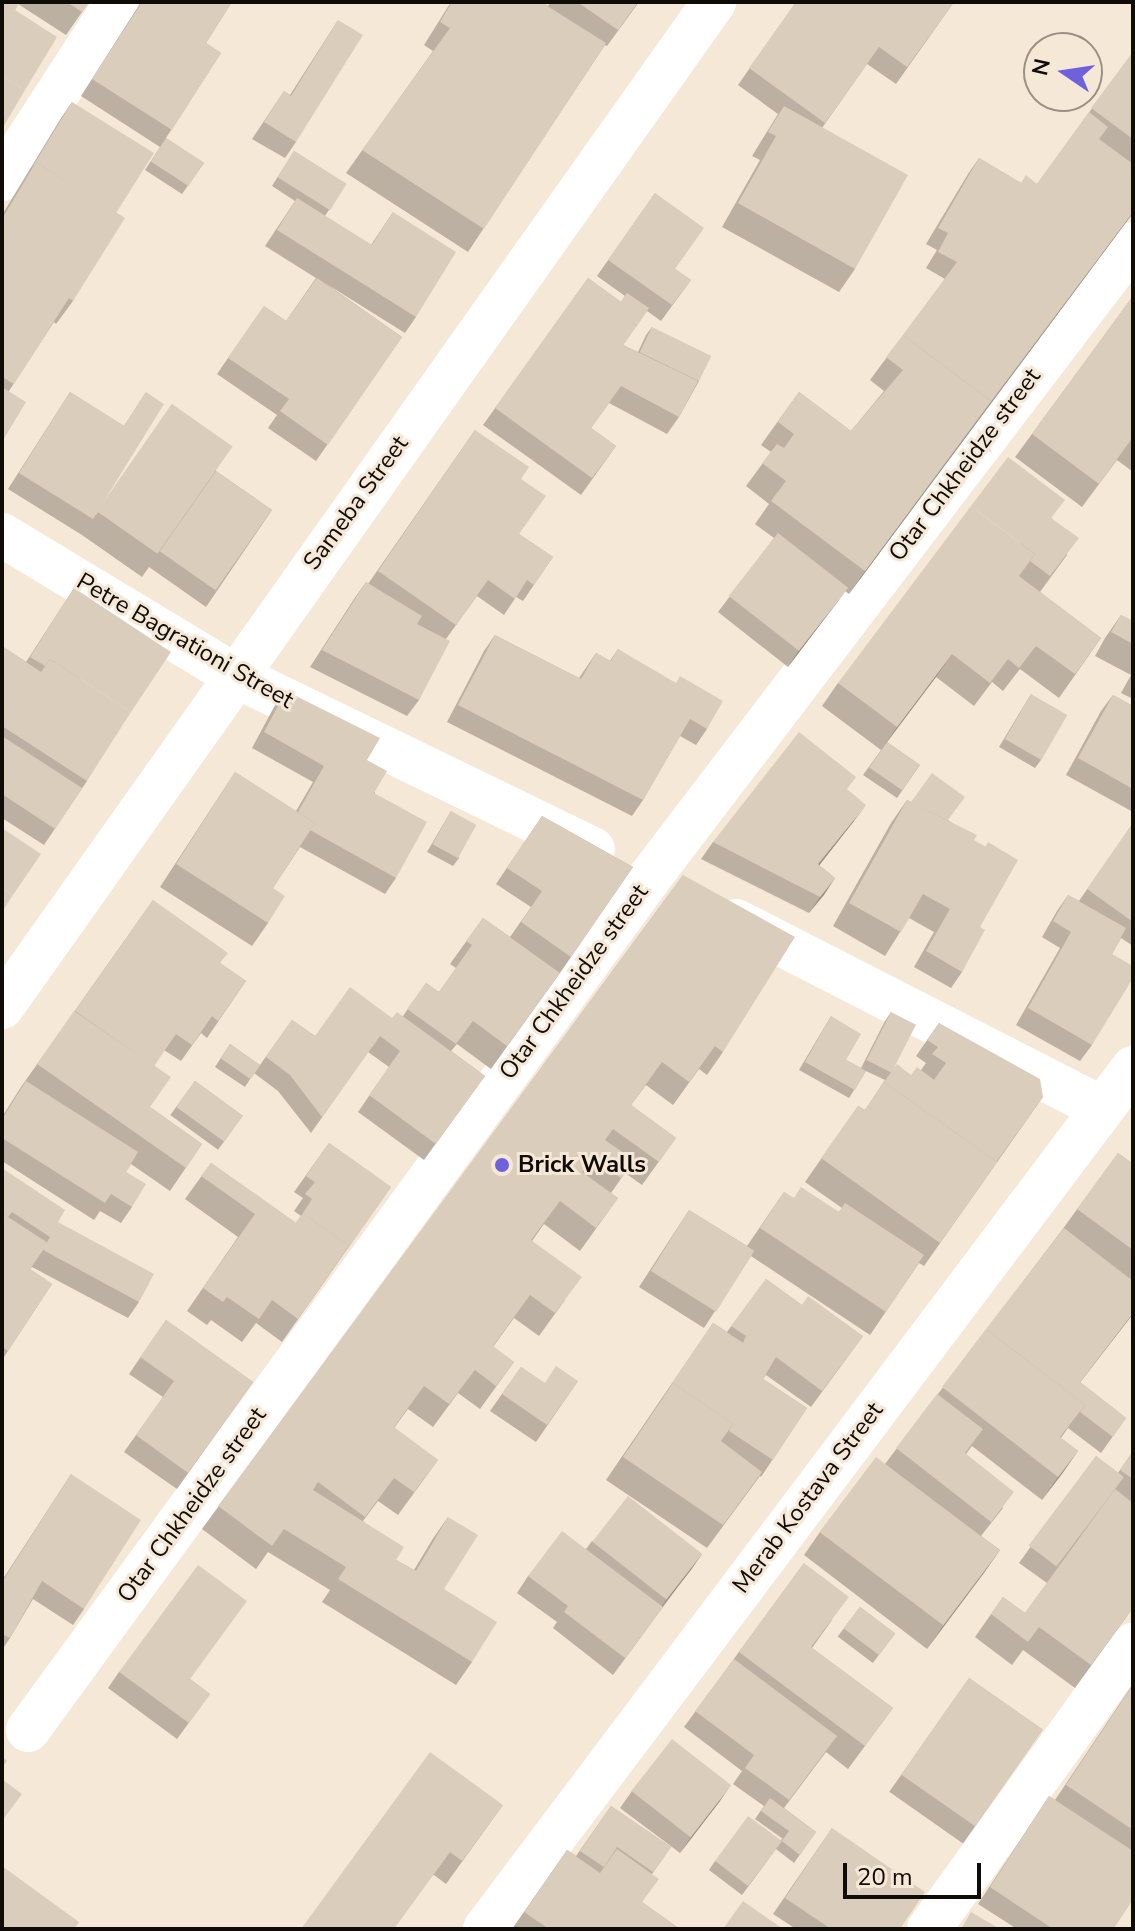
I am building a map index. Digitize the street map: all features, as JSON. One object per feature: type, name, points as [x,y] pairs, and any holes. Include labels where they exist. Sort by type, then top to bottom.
[{"type":"street","points":[[2,179],[117,2]]},
{"type":"street","name":"Sameba Street","points":[[2,1007],[234,675],[714,2]]},
{"type":"street","name":"Otar Chkheidze street","points":[[28,1730],[650,877],[1133,244]]},
{"type":"street","name":"Petre Bagrationi Street","points":[[2,535],[234,675],[650,877],[1101,1108]]},
{"type":"street","name":"Merab Kostava Street","points":[[485,1929],[1133,1068]]},
{"type":"street","points":[[929,1929],[1133,1645]]},
{"type":"building","points":[[2,2],[20,2],[15,10],[57,37],[25,90],[2,76]]},
{"type":"building","points":[[67,2],[89,2],[82,12]]},
{"type":"building","points":[[142,2],[232,2],[206,43],[221,53],[172,130],[92,79]]},
{"type":"building","points":[[452,2],[541,2],[606,43],[484,229],[362,150],[450,28],[440,22]]},
{"type":"building","points":[[577,2],[638,2],[618,30]]},
{"type":"building","points":[[796,2],[954,2],[907,67],[879,47],[825,123],[749,68]]},
{"type":"building","points":[[338,20],[363,35],[296,142],[264,122],[284,91],[291,96]]},
{"type":"building","points":[[1133,52],[1133,139],[1096,112],[1103,112],[1103,92]]},
{"type":"building","points":[[2,76],[25,90],[2,129]]},
{"type":"building","points":[[72,102],[154,153],[116,213],[36,162],[31,169]]},
{"type":"building","points":[[784,106],[908,175],[855,269],[738,203],[776,136],[768,132]]},
{"type":"building","points":[[1089,112],[1108,127],[1099,139],[1133,164],[1133,212],[986,408],[991,401],[903,335],[957,262],[938,252],[948,233],[938,228],[979,158],[1021,183],[1026,175],[1037,184]]},
{"type":"building","points":[[166,138],[204,163],[188,186],[151,161]]},
{"type":"building","points":[[294,151],[347,184],[330,210],[278,177]]},
{"type":"building","points":[[36,162],[125,218],[73,301],[69,298],[14,384],[2,377],[2,219]]},
{"type":"building","points":[[655,193],[704,228],[675,269],[691,280],[672,305],[608,260]]},
{"type":"building","points":[[297,198],[372,245],[393,212],[456,252],[416,317],[277,230]]},
{"type":"building","points":[[317,278],[402,337],[328,445],[280,411],[289,399],[228,358],[264,306],[286,321]]},
{"type":"building","points":[[588,278],[621,302],[627,293],[649,308],[623,345],[698,381],[679,417],[621,386],[591,428],[616,446],[592,478],[495,408]]},
{"type":"building","points":[[1133,296],[1133,437],[1099,484],[1032,434]]},
{"type":"building","points":[[652,327],[711,356],[699,381],[640,352]]},
{"type":"building","points":[[903,335],[991,401],[865,571],[771,501],[786,481],[762,463],[777,444],[784,448],[794,434],[778,422],[799,392],[851,431],[903,370],[886,357]]},
{"type":"building","points":[[2,387],[26,402],[2,442]]},
{"type":"building","points":[[70,392],[124,426],[146,392],[164,404],[93,519],[19,473]]},
{"type":"building","points":[[172,404],[233,446],[157,554],[97,511]]},
{"type":"building","points":[[475,430],[529,467],[521,479],[546,496],[519,534],[553,557],[534,585],[527,580],[515,599],[488,580],[456,625],[378,571]]},
{"type":"building","points":[[1008,457],[1065,500],[1051,518],[1079,538],[1050,576],[1030,561],[1035,554],[971,506]]},
{"type":"building","points":[[216,471],[272,510],[215,590],[160,551]]},
{"type":"building","points":[[971,506],[1035,554],[1019,576],[1101,638],[1075,674],[1036,646],[1019,668],[1008,659],[990,683],[952,654],[897,727],[838,683]]},
{"type":"building","points":[[778,533],[848,588],[799,651],[729,596]]},
{"type":"building","points":[[366,582],[422,616],[417,624],[450,641],[419,700],[322,650]]},
{"type":"building","points":[[74,588],[171,652],[131,712],[50,659],[45,666],[30,657]]},
{"type":"building","points":[[1121,615],[1133,621],[1133,644],[1111,632]]},
{"type":"building","points":[[495,635],[581,679],[596,653],[611,661],[618,649],[676,683],[680,676],[723,701],[707,729],[690,719],[643,800],[458,705]]},
{"type":"building","points":[[2,646],[41,672],[50,659],[131,712],[87,781],[2,726]]},
{"type":"building","points":[[286,691],[380,738],[367,760],[387,771],[374,793],[427,822],[396,878],[310,830],[315,823],[298,812],[324,766],[264,732]]},
{"type":"building","points":[[1031,694],[1067,715],[1041,760],[1005,739]]},
{"type":"building","points":[[1113,695],[1133,706],[1133,789],[1078,758]]},
{"type":"building","points":[[799,732],[856,777],[847,789],[866,805],[818,864],[835,878],[820,897],[713,842]]},
{"type":"building","points":[[2,736],[82,788],[55,829],[2,794]]},
{"type":"building","points":[[887,742],[920,765],[902,790],[869,767]]},
{"type":"building","points":[[235,772],[315,823],[273,888],[285,896],[268,923],[176,864]]},
{"type":"building","points":[[932,773],[965,797],[948,820],[911,802]]},
{"type":"building","points":[[907,800],[977,835],[974,840],[986,847],[950,909],[923,894],[901,932],[849,903]]},
{"type":"building","points":[[451,811],[476,825],[458,858],[433,844]]},
{"type":"building","points":[[542,816],[633,867],[571,957],[521,922],[542,891],[507,868]]},
{"type":"building","points":[[1133,823],[1133,922],[1087,889]]},
{"type":"building","points":[[2,828],[41,854],[13,895],[2,888]]},
{"type":"building","points":[[988,842],[1018,860],[980,927],[985,930],[962,972],[926,951]]},
{"type":"building","points":[[683,875],[795,937],[723,1052],[715,1046],[689,1082],[662,1062],[631,1105],[676,1138],[659,1162],[613,1129],[605,1140],[634,1160],[621,1178],[592,1158],[582,1172],[618,1198],[596,1228],[560,1201],[531,1240],[582,1277],[555,1313],[530,1295],[493,1346],[514,1362],[496,1386],[475,1370],[449,1404],[424,1386],[394,1427],[438,1460],[414,1492],[394,1478],[365,1517],[318,1482],[313,1490],[404,1547],[396,1560],[416,1571],[448,1517],[478,1535],[444,1589],[497,1622],[472,1662],[338,1579],[346,1567],[284,1529],[272,1546],[218,1506]]},
{"type":"building","points":[[2,888],[13,895],[2,912]]},
{"type":"building","points":[[1068,895],[1126,928],[1112,954],[1133,966],[1133,978],[1092,1045],[1028,1008],[1071,932],[1053,921]]},
{"type":"building","points":[[153,900],[228,953],[220,963],[246,981],[218,1021],[212,1016],[192,1045],[176,1034],[154,1066],[75,1011]]},
{"type":"building","points":[[483,918],[560,973],[507,1046],[473,1021],[456,1044],[407,1009],[426,983],[439,992],[472,945],[466,941]]},
{"type":"building","points":[[350,987],[392,1018],[397,1012],[485,1076],[436,1144],[369,1095],[400,1051],[380,1036],[322,1117],[290,1075],[266,1057],[292,1020],[315,1036]]},
{"type":"building","points":[[74,1011],[171,1077],[150,1107],[202,1144],[186,1168],[37,1064]]},
{"type":"building","points":[[891,1012],[916,1025],[891,1073],[866,1060]]},
{"type":"building","points":[[831,1016],[861,1034],[846,1060],[866,1071],[855,1090],[805,1062]]},
{"type":"building","points":[[939,1023],[1040,1079],[1043,1097],[997,1162],[884,1082],[897,1064],[911,1075],[917,1067],[934,1080],[946,1063],[932,1054],[938,1047],[927,1040]]},
{"type":"building","points":[[230,1044],[260,1065],[251,1079],[220,1058]]},
{"type":"building","points":[[26,1081],[138,1152],[126,1172],[146,1184],[132,1207],[111,1194],[105,1203],[2,1138],[2,1119]]},
{"type":"building","points":[[195,1081],[243,1116],[224,1142],[176,1107]]},
{"type":"building","points":[[884,1082],[997,1162],[940,1243],[821,1158],[858,1106],[865,1110]]},
{"type":"building","points":[[329,1143],[391,1187],[345,1253],[349,1246],[303,1213],[312,1199],[305,1194],[315,1182],[306,1176]]},
{"type":"building","points":[[1118,1153],[1133,1164],[1133,1250],[1077,1209]]},
{"type":"building","points":[[211,1163],[296,1223],[303,1213],[349,1246],[298,1319],[272,1300],[259,1319],[227,1297],[223,1302],[203,1288],[255,1214],[201,1176]]},
{"type":"building","points":[[2,1168],[65,1210],[58,1222],[154,1274],[139,1302],[43,1250],[50,1237],[12,1212],[8,1217],[2,1213]]},
{"type":"building","points":[[801,1187],[839,1212],[845,1203],[924,1255],[886,1312],[760,1228],[784,1192],[794,1198]]},
{"type":"building","points":[[689,1210],[754,1251],[716,1312],[651,1271]]},
{"type":"building","points":[[2,1213],[48,1243],[30,1269],[52,1284],[8,1351],[2,1347]]},
{"type":"building","points":[[1064,1228],[1133,1281],[1133,1313],[1080,1382],[1126,1418],[1113,1437],[1080,1412],[1085,1405],[986,1329]]},
{"type":"building","points":[[766,1279],[802,1305],[808,1296],[863,1336],[822,1391],[776,1357],[763,1379],[807,1408],[773,1460],[729,1431],[733,1424],[673,1383],[668,1389],[713,1323],[743,1343],[746,1336],[731,1326]]},
{"type":"building","points":[[166,1320],[253,1382],[188,1473],[136,1435],[174,1381],[140,1357]]},
{"type":"building","points":[[986,1329],[1085,1405],[1060,1437],[1078,1451],[1058,1477],[942,1387]]},
{"type":"building","points":[[556,1366],[578,1381],[547,1425],[502,1394],[521,1367],[545,1383]]},
{"type":"building","points":[[673,1383],[733,1424],[721,1441],[762,1472],[723,1525],[623,1457]]},
{"type":"building","points":[[937,1394],[983,1429],[965,1453],[1014,1492],[991,1522],[896,1448]]},
{"type":"building","points":[[1133,1451],[1133,1479],[1120,1470]]},
{"type":"building","points":[[1096,1456],[1124,1477],[1057,1567],[1029,1545]]},
{"type":"building","points":[[876,1457],[1000,1550],[943,1625],[819,1532]]},
{"type":"building","points":[[71,1474],[141,1520],[84,1609],[42,1581],[10,1638],[2,1634],[2,1578]]},
{"type":"building","points":[[1115,1489],[1133,1503],[1133,1608],[1091,1665],[1039,1627],[1028,1642],[991,1614],[1003,1597],[1025,1613]]},
{"type":"building","points":[[628,1496],[702,1554],[666,1600],[592,1542]]},
{"type":"building","points":[[562,1531],[663,1607],[625,1658],[564,1612],[568,1606],[528,1576]]},
{"type":"building","points":[[804,1563],[849,1597],[811,1647],[893,1708],[865,1746],[739,1652]]},
{"type":"building","points":[[198,1565],[247,1601],[190,1679],[210,1694],[189,1723],[119,1672]]},
{"type":"building","points":[[860,1607],[895,1633],[879,1655],[844,1629]]},
{"type":"building","points":[[734,1659],[837,1736],[789,1800],[745,1768],[754,1755],[695,1711]]},
{"type":"building","points":[[969,1678],[1043,1730],[975,1826],[901,1775]]},
{"type":"building","points":[[1133,1685],[1133,1830],[1066,1785]]},
{"type":"building","points":[[672,1739],[731,1785],[690,1837],[631,1791]]},
{"type":"building","points":[[430,1752],[503,1805],[462,1861],[450,1852],[394,1929],[301,1929]]},
{"type":"building","points":[[2,1779],[22,1794],[2,1821]]},
{"type":"building","points":[[1049,1796],[1133,1851],[1133,1899],[1113,1929],[1053,1929],[990,1887]]},
{"type":"building","points":[[770,1798],[816,1832],[800,1855],[782,1841],[789,1831],[761,1811]]},
{"type":"building","points":[[611,1806],[671,1847],[653,1872],[617,1847],[604,1867],[580,1851]]},
{"type":"building","points":[[748,1816],[782,1841],[748,1886],[715,1861]]},
{"type":"building","points":[[832,1828],[925,1892],[900,1929],[831,1929],[785,1898]]},
{"type":"building","points":[[617,1849],[659,1879],[642,1902],[680,1929],[549,1929],[524,1912],[567,1850],[600,1873]]},
{"type":"building","points":[[2,1866],[79,1922],[74,1929],[2,1929]]},
{"type":"building","points":[[743,1901],[783,1929],[723,1929]]},
{"type":"building","points":[[971,1912],[1000,1929],[961,1929]]},
{"type":"place","name":"Brick Walls","points":[[502,1165]]}]
